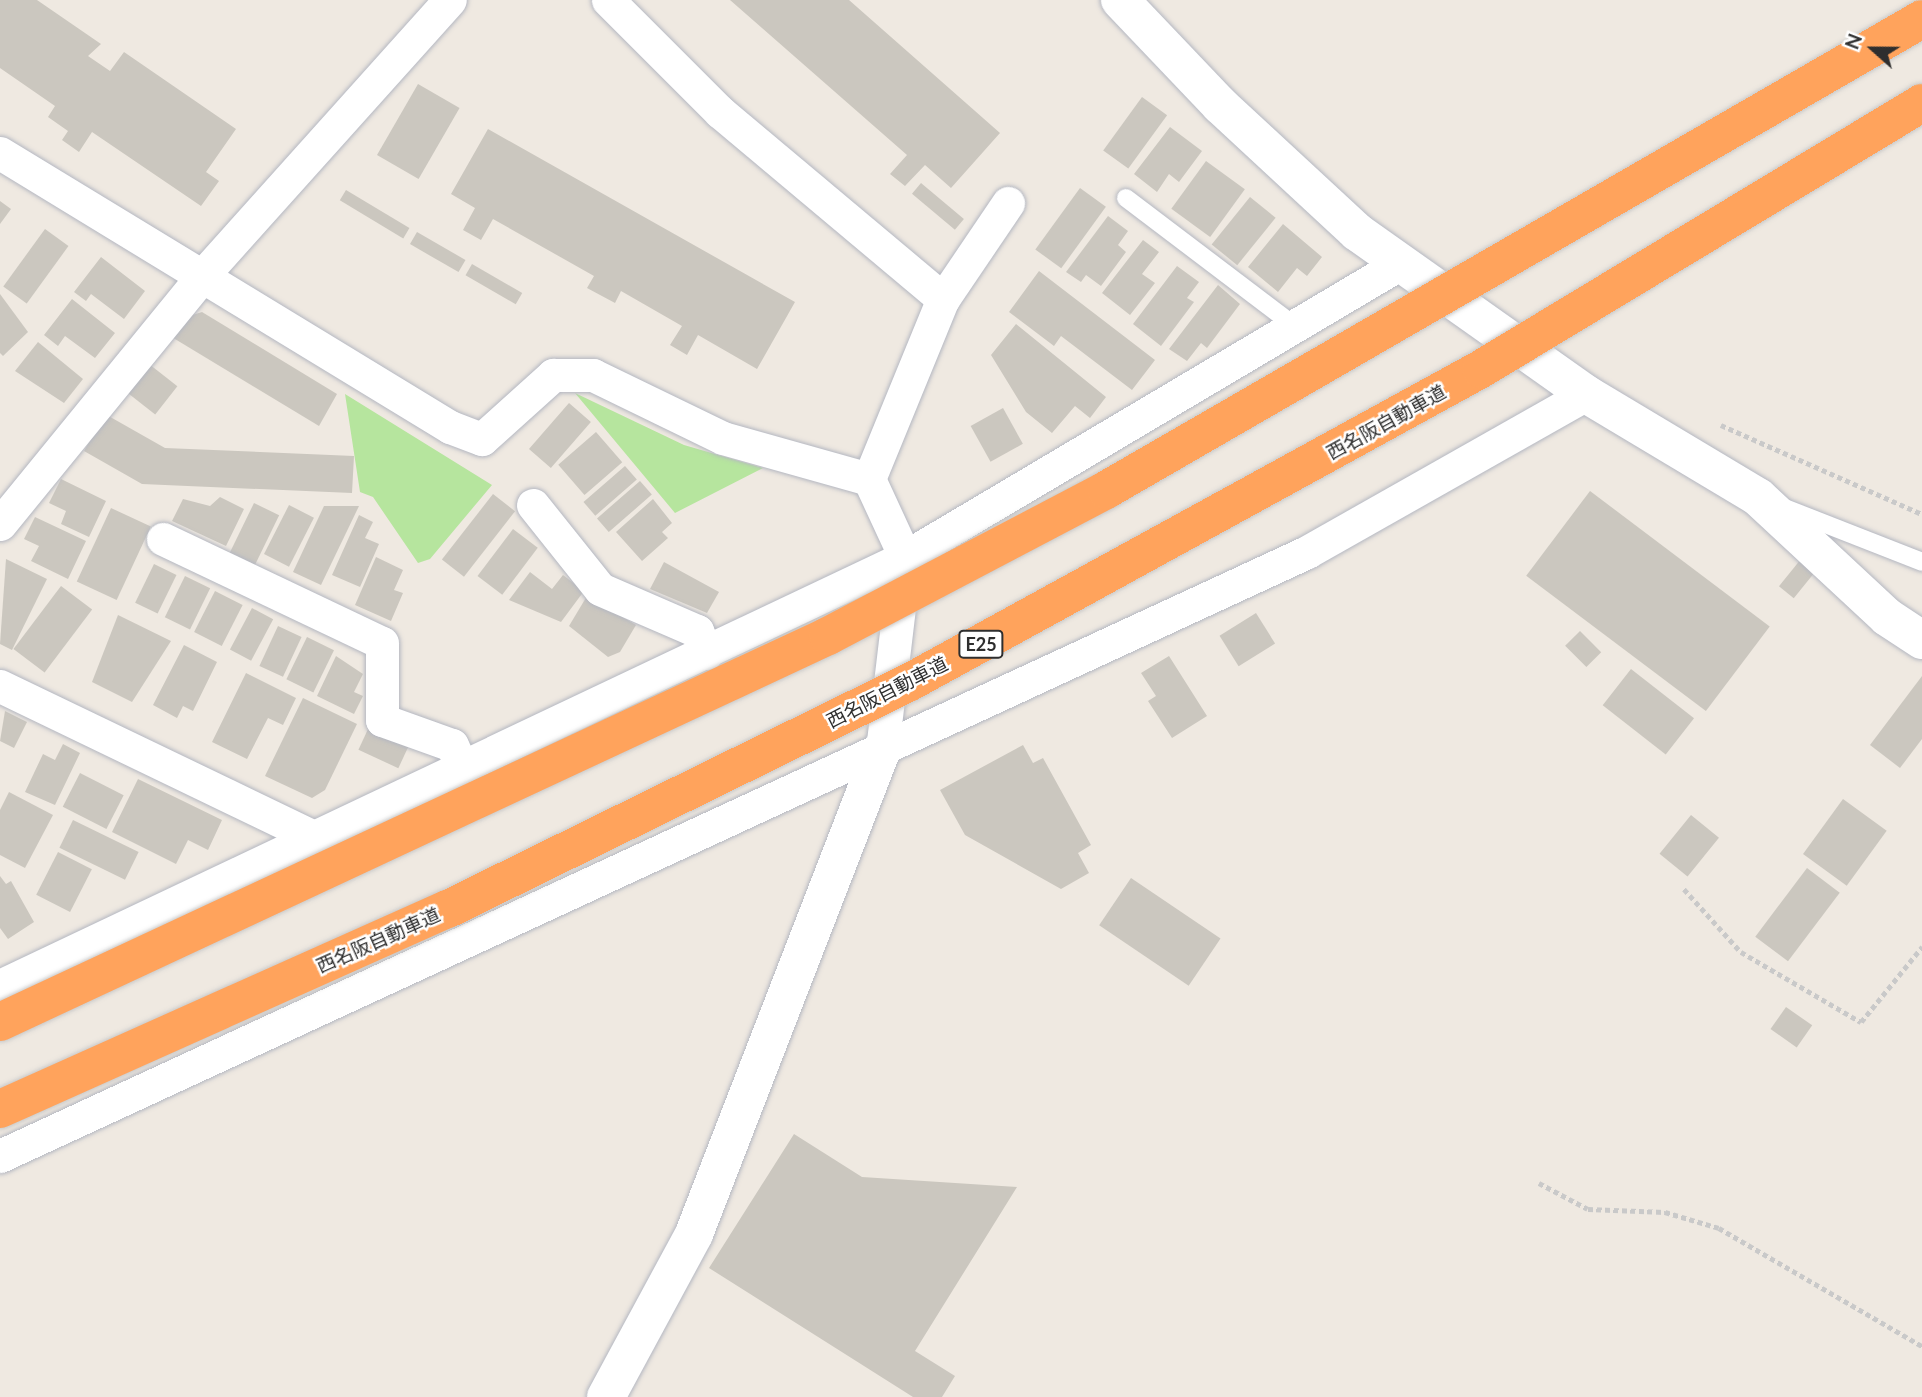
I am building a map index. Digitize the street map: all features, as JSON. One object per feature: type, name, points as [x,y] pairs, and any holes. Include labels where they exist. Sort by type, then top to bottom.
[{"type":"highway","points":[[0,1022],[840,630],[1106,490],[1922,19]]},
{"type":"highway","name":"西名阪自動車道","points":[[0,1109],[448,909],[910,682],[1481,369],[1922,103]]},
{"type":"street","points":[[0,524],[202,276],[450,0]]},
{"type":"street","points":[[608,0],[720,112],[943,299]]},
{"type":"street","points":[[1121,0],[1220,105],[1357,232],[1586,394],[1758,497],[1886,617],[1922,640]]},
{"type":"street","points":[[0,153],[450,427],[482,439],[553,374],[593,374],[723,438],[869,479]]},
{"type":"street","points":[[607,1397],[694,1234],[882,749],[905,557],[869,479],[943,299],[1008,203]]},
{"type":"street","points":[[0,986],[318,839],[905,557],[1297,328],[1401,263]]},
{"type":"street","points":[[0,1156],[1307,552],[1586,394]]},
{"type":"street","points":[[533,505],[600,589],[697,631],[707,653]]},
{"type":"street","points":[[163,539],[382,643],[382,720],[452,745],[463,770]]},
{"type":"street","points":[[0,686],[318,839]]},
{"type":"lane","points":[[1126,198],[1297,328]]},
{"type":"lane","points":[[1758,497],[1922,562]]},
{"type":"path","points":[[1684,889],[1741,952],[1861,1022],[1922,947]]},
{"type":"path","points":[[1539,1183],[1588,1209],[1665,1212],[1719,1228],[1922,1346]]},
{"type":"green space","points":[[575,393],[684,445],[763,468],[675,513]]},
{"type":"green space","points":[[345,394],[492,485],[430,559],[418,563],[373,497],[360,492]]},
{"type":"building","points":[[0,0],[37,0],[101,44],[88,56],[110,71],[124,52],[236,129],[206,172],[219,181],[201,206],[92,132],[79,152],[62,140],[68,131],[48,117],[55,106],[0,68]]},
{"type":"building","points":[[730,0],[849,0],[1000,133],[951,188],[925,165],[905,186],[890,174],[907,155]]},
{"type":"building","points":[[418,84],[460,108],[419,179],[377,155]]},
{"type":"building","points":[[1142,97],[1167,115],[1128,169],[1103,150]]},
{"type":"building","points":[[1170,127],[1202,151],[1179,182],[1169,174],[1157,192],[1134,174]]},
{"type":"building","points":[[488,129],[795,302],[757,369],[698,335],[687,355],[670,345],[682,326],[621,291],[615,303],[587,288],[594,276],[493,219],[481,240],[463,230],[475,208],[451,194]]},
{"type":"building","points":[[1206,161],[1245,189],[1210,237],[1171,209]]},
{"type":"building","points":[[921,183],[964,219],[955,230],[912,194]]},
{"type":"building","points":[[1080,188],[1106,207],[1061,268],[1035,249]]},
{"type":"building","points":[[346,190],[409,228],[403,238],[340,200]]},
{"type":"building","points":[[1250,197],[1276,218],[1237,265],[1212,244]]},
{"type":"building","points":[[0,201],[11,209],[0,224]]},
{"type":"building","points":[[1108,216],[1128,231],[1118,245],[1126,252],[1101,286],[1086,275],[1081,282],[1066,272]]},
{"type":"building","points":[[1283,224],[1322,257],[1307,276],[1297,268],[1278,292],[1248,267]]},
{"type":"building","points":[[45,229],[68,246],[27,303],[3,286]]},
{"type":"building","points":[[417,232],[465,260],[458,272],[410,244]]},
{"type":"building","points":[[1143,240],[1159,252],[1142,274],[1155,283],[1130,315],[1102,293]]},
{"type":"building","points":[[101,257],[145,291],[124,319],[91,294],[86,301],[74,292]]},
{"type":"building","points":[[472,264],[522,293],[516,304],[466,275]]},
{"type":"building","points":[[1177,266],[1199,282],[1187,298],[1194,302],[1161,346],[1133,324]]},
{"type":"building","points":[[1039,271],[1155,360],[1132,390],[1061,336],[1054,346],[1009,312]]},
{"type":"building","points":[[1218,285],[1240,304],[1207,348],[1201,343],[1187,361],[1169,349]]},
{"type":"building","points":[[0,294],[28,332],[3,356],[0,353]]},
{"type":"building","points":[[72,299],[115,333],[95,358],[65,336],[58,346],[44,335]]},
{"type":"building","points":[[202,312],[337,394],[319,426],[170,336],[180,319]]},
{"type":"building","points":[[1016,324],[1106,397],[1090,418],[1075,406],[1052,433],[1026,412],[991,355]]},
{"type":"building","points":[[38,342],[83,379],[64,403],[15,371]]},
{"type":"building","points":[[149,364],[177,386],[155,415],[127,392]]},
{"type":"building","points":[[569,403],[591,422],[551,468],[529,449]]},
{"type":"building","points":[[1003,408],[1023,444],[991,462],[971,426]]},
{"type":"building","points":[[105,414],[165,448],[354,456],[352,493],[142,484],[84,451]]},
{"type":"building","points":[[596,432],[622,462],[585,495],[558,465]]},
{"type":"building","points":[[625,466],[637,480],[595,516],[583,502]]},
{"type":"building","points":[[61,479],[106,501],[89,537],[61,524],[66,511],[49,503]]},
{"type":"building","points":[[640,481],[652,495],[609,532],[597,518]]},
{"type":"building","points":[[1590,491],[1770,626],[1706,711],[1526,576]]},
{"type":"building","points":[[493,494],[515,511],[464,577],[442,559]]},
{"type":"building","points":[[220,497],[244,509],[226,546],[172,521],[183,499],[210,506]]},
{"type":"building","points":[[653,499],[672,523],[662,532],[668,538],[642,561],[616,532]]},
{"type":"building","points":[[254,503],[279,515],[255,565],[230,552]]},
{"type":"building","points":[[289,505],[314,518],[289,567],[264,554]]},
{"type":"building","points":[[324,506],[359,506],[321,585],[293,572]]},
{"type":"building","points":[[111,508],[151,527],[117,600],[77,581]]},
{"type":"building","points":[[359,515],[373,522],[365,538],[379,544],[360,587],[332,575]]},
{"type":"building","points":[[35,517],[86,541],[68,579],[31,561],[39,546],[24,539]]},
{"type":"building","points":[[513,529],[538,548],[502,595],[477,576]]},
{"type":"building","points":[[376,557],[403,570],[394,590],[403,593],[391,621],[355,605]]},
{"type":"building","points":[[6,559],[47,579],[12,650],[0,644]]},
{"type":"building","points":[[1801,559],[1816,571],[1794,598],[1779,586]]},
{"type":"building","points":[[664,562],[719,592],[707,613],[650,589]]},
{"type":"building","points":[[154,564],[176,575],[158,614],[135,603]]},
{"type":"building","points":[[530,572],[552,589],[563,575],[584,591],[561,622],[509,600]]},
{"type":"building","points":[[185,576],[210,588],[190,630],[165,617]]},
{"type":"building","points":[[61,586],[92,609],[45,673],[13,649]]},
{"type":"building","points":[[215,591],[243,605],[222,646],[194,632]]},
{"type":"building","points":[[587,596],[636,625],[620,652],[608,657],[569,626]]},
{"type":"building","points":[[252,608],[273,619],[251,661],[230,649]]},
{"type":"building","points":[[1256,613],[1275,644],[1239,666],[1220,636]]},
{"type":"building","points":[[118,615],[171,641],[132,702],[92,682]]},
{"type":"building","points":[[278,626],[302,637],[283,677],[259,666]]},
{"type":"building","points":[[1580,631],[1601,652],[1586,667],[1565,646]]},
{"type":"building","points":[[307,637],[334,650],[313,692],[286,679]]},
{"type":"building","points":[[184,645],[217,662],[193,711],[183,706],[177,718],[153,705]]},
{"type":"building","points":[[336,656],[363,674],[354,692],[363,696],[354,714],[317,696]]},
{"type":"building","points":[[1169,656],[1207,716],[1172,738],[1148,701],[1156,696],[1141,673]]},
{"type":"building","points":[[1631,669],[1694,718],[1666,755],[1603,705]]},
{"type":"building","points":[[246,673],[296,698],[283,725],[268,718],[247,759],[212,742]]},
{"type":"building","points":[[1922,676],[1922,739],[1900,768],[1870,745]]},
{"type":"building","points":[[303,698],[357,724],[325,790],[312,798],[265,776]]},
{"type":"building","points":[[5,711],[27,722],[14,748],[0,741]]},
{"type":"building","points":[[369,727],[409,746],[398,768],[358,750]]},
{"type":"building","points":[[63,744],[80,753],[55,805],[25,792],[43,754],[55,760]]},
{"type":"building","points":[[1023,745],[1033,763],[1043,758],[1091,845],[1078,853],[1089,873],[1061,889],[965,835],[940,790]]},
{"type":"building","points":[[80,773],[124,795],[106,829],[63,807]]},
{"type":"building","points":[[138,779],[222,820],[208,850],[188,840],[176,864],[112,832]]},
{"type":"building","points":[[9,792],[53,815],[25,868],[0,855],[0,810]]},
{"type":"building","points":[[1843,799],[1887,831],[1847,886],[1803,854]]},
{"type":"building","points":[[1691,815],[1719,838],[1688,877],[1660,854]]},
{"type":"building","points":[[73,820],[139,852],[125,880],[59,848]]},
{"type":"building","points":[[58,852],[92,869],[70,912],[36,895]]},
{"type":"building","points":[[1807,868],[1840,893],[1788,961],[1755,937]]},
{"type":"building","points":[[0,876],[6,884],[11,881],[34,922],[8,939],[0,928]]},
{"type":"building","points":[[1131,878],[1221,938],[1189,986],[1099,925]]},
{"type":"building","points":[[1786,1007],[1812,1025],[1797,1047],[1771,1029]]},
{"type":"building","points":[[794,1134],[862,1177],[1017,1187],[915,1351],[955,1376],[942,1397],[913,1397],[709,1268]]}]
